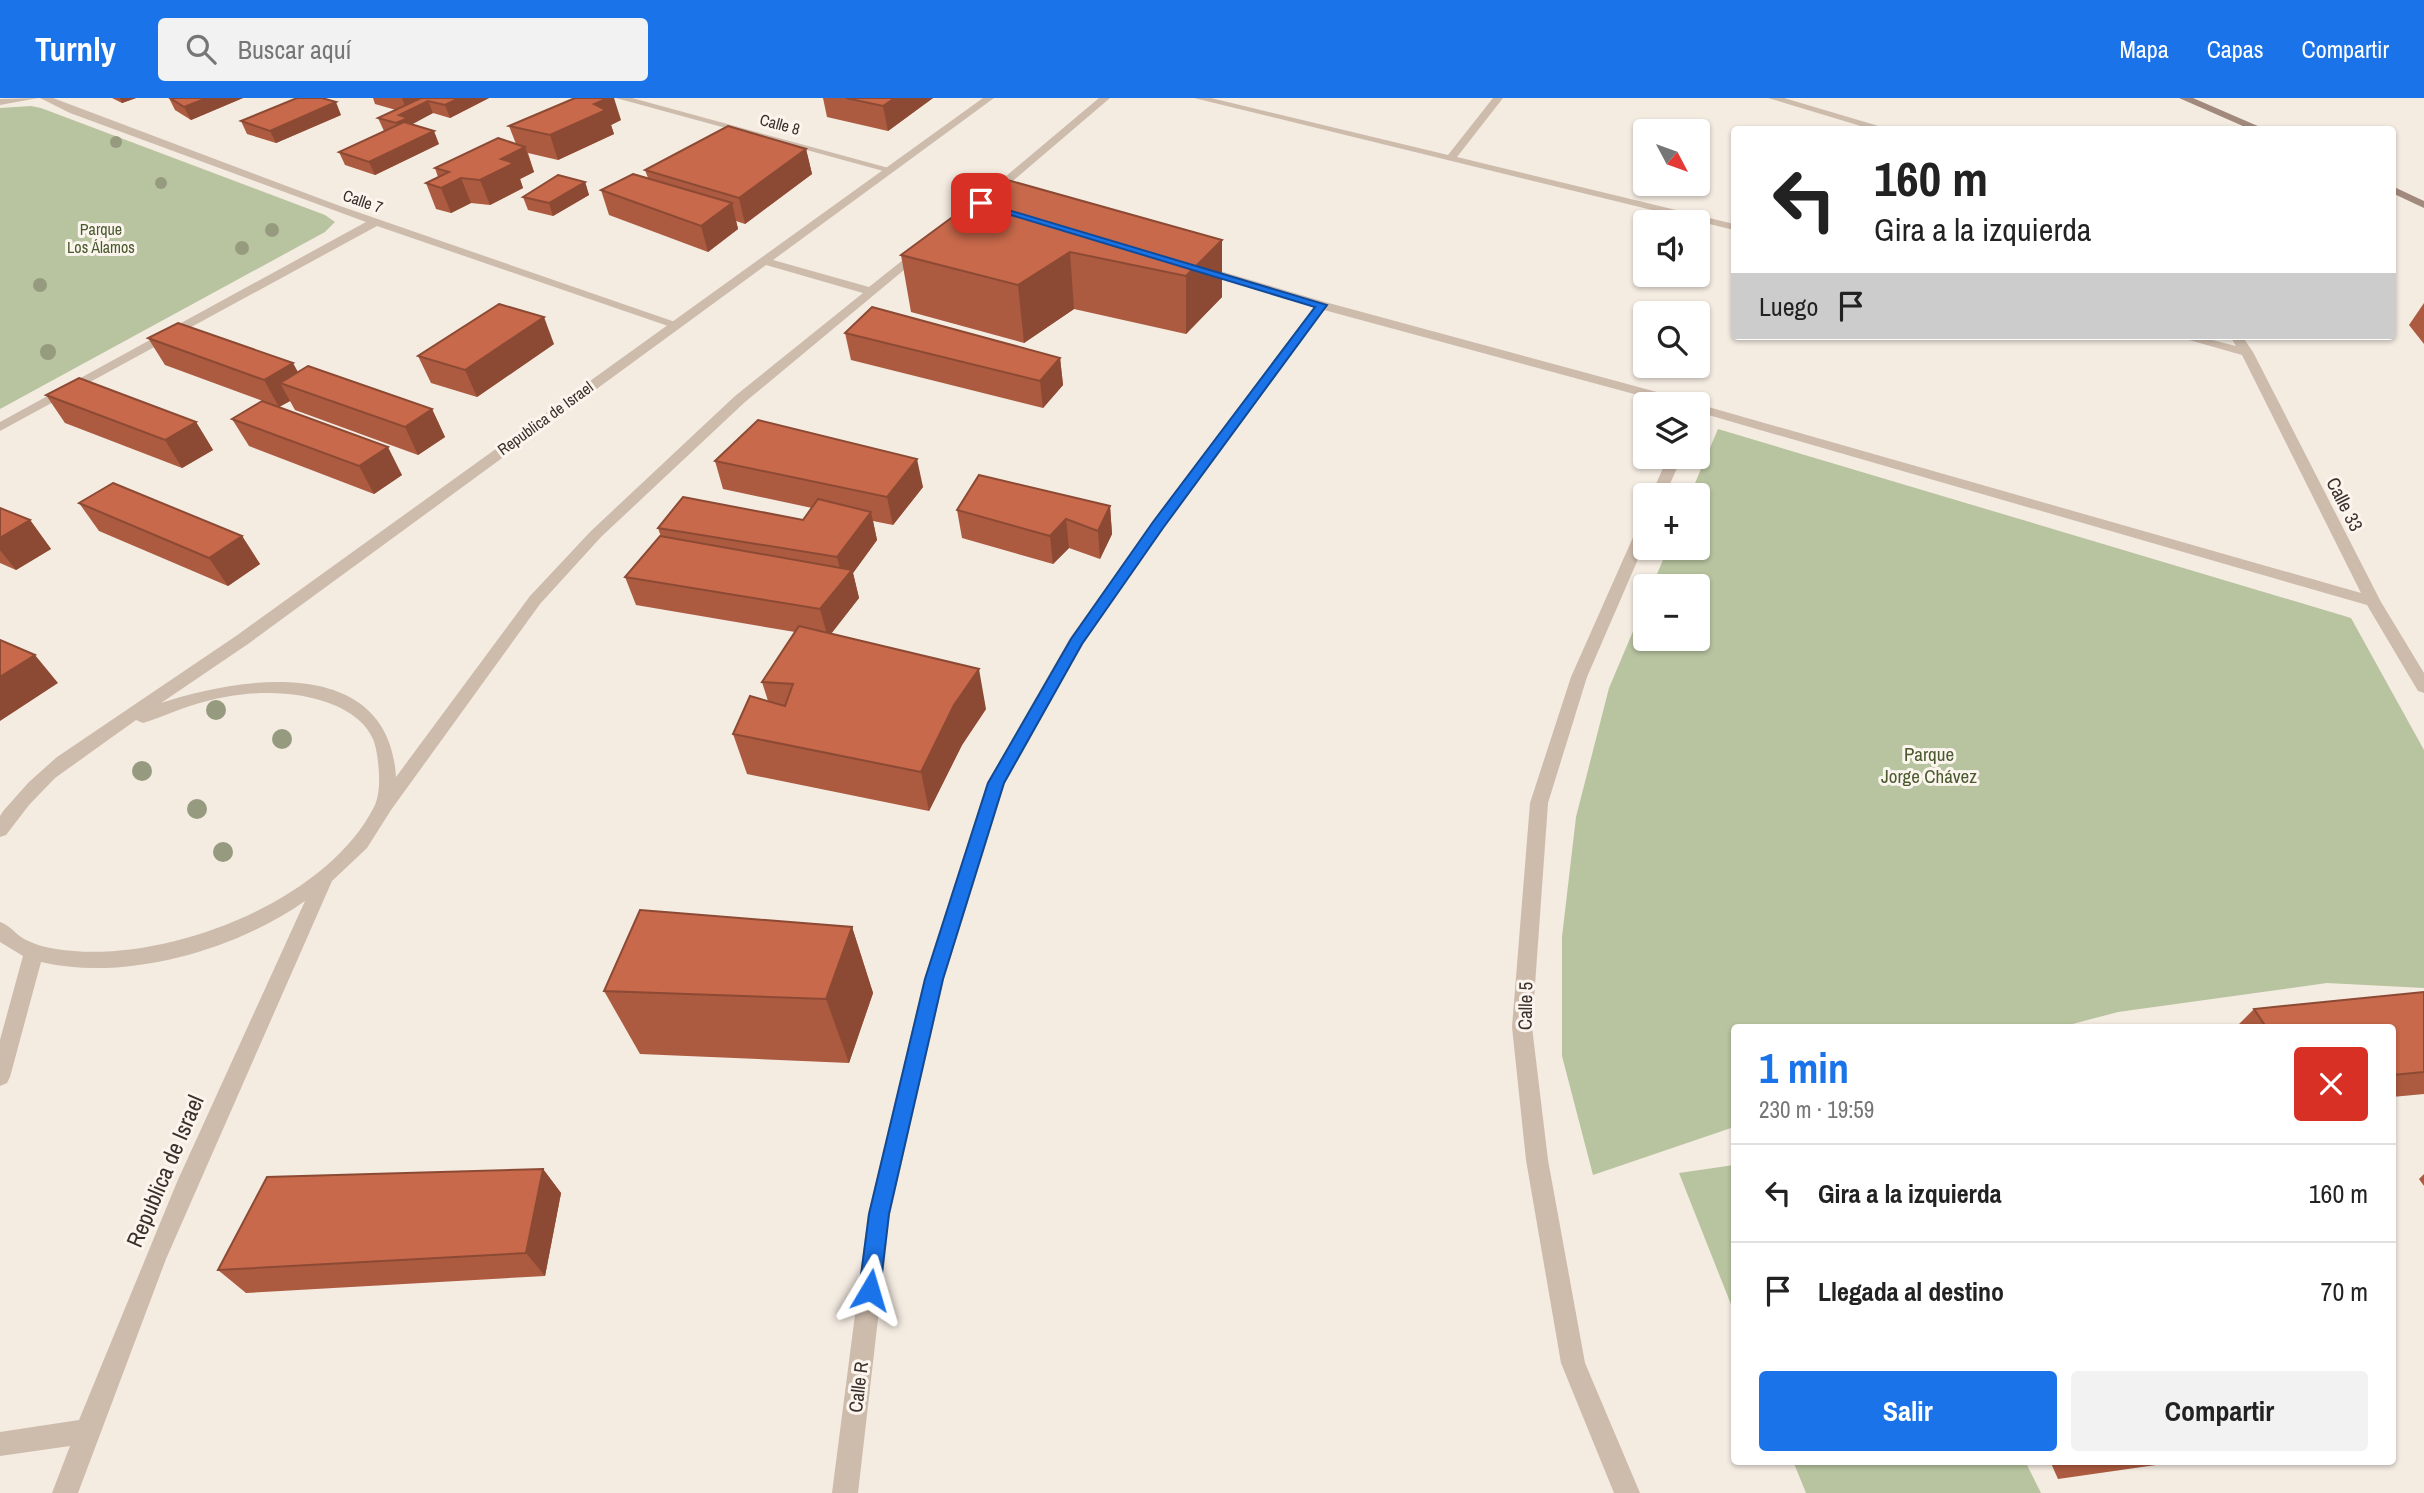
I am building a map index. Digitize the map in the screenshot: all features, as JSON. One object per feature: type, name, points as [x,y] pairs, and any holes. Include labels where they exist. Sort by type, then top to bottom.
[{"type":"main road","points":[[2184,98],[2252,126]]},
{"type":"main road","points":[[2396,191],[2424,205]]},
{"type":"street","points":[[0,102],[33,98]]},
{"type":"street","name":"Calle 7","points":[[45,98],[376,222],[675,324]]},
{"type":"street","name":"Calle 8","points":[[621,98],[891,170]]},
{"type":"street","name":"Republica de Israel","points":[[101,736],[242,640],[989,98]]},
{"type":"street","points":[[988,205],[1105,98]]},
{"type":"street","points":[[1199,98],[1731,226]]},
{"type":"street","points":[[1451,158],[1499,98]]},
{"type":"street","points":[[1773,98],[1872,126]]},
{"type":"street","points":[[0,427],[376,222]]},
{"type":"street","points":[[4,939],[34,953],[87,964],[149,958],[216,939],[278,908],[326,876],[364,838],[384,806],[535,600],[596,534],[740,399],[931,243]]},
{"type":"street","points":[[763,261],[870,291]]},
{"type":"street","points":[[1190,266],[1321,305],[1641,392]]},
{"type":"street","name":"Calle R","points":[[845,1493],[879,1214],[934,979],[996,783],[1076,642],[1158,525],[1321,305]]},
{"type":"street","points":[[2198,340],[2247,352]]},
{"type":"street","name":"Calle 33","points":[[2239,340],[2373,602],[2424,687]]},
{"type":"street","points":[[1710,411],[2373,602]]},
{"type":"street","name":"Calle 5","points":[[1627,1493],[1573,1363],[1536,1160],[1522,1027],[1539,803],[1579,677],[1633,553]]},
{"type":"street","points":[[0,830],[16,805],[55,768],[101,736],[160,709],[220,692],[278,687],[327,694],[363,713],[385,742],[387,780],[384,806]]},
{"type":"street","points":[[0,813],[16,805]]},
{"type":"street","name":"Republica de Israel","points":[[65,1493],[87,1431],[192,1171],[326,876]]},
{"type":"street","points":[[0,1077],[34,953]]},
{"type":"street","points":[[0,1444],[87,1431]]},
{"type":"green space","name":"Parque Los Álamos","points":[[31,106],[325,215],[335,222],[325,232],[0,409],[0,108]]},
{"type":"green space","name":"Parque Jorge Chávez","points":[[1718,429],[2351,618],[2424,750],[2424,988],[2327,983],[2118,1012],[2072,1024],[1731,1024],[1731,1128],[1593,1175],[1562,1056],[1562,937],[1576,817],[1609,688],[1633,631],[1633,651],[1710,651],[1710,574],[1657,574],[1663,560],[1710,560],[1710,483],[1695,483],[1701,469],[1710,469],[1710,448]]},
{"type":"green space","points":[[1731,1165],[1731,1304],[1679,1173]]},
{"type":"green space","points":[[1795,1465],[2027,1465],[2041,1493],[1806,1493]]},
{"type":"building","points":[[170,98],[207,98],[184,107]]},
{"type":"building","points":[[297,98],[322,98],[336,102],[270,131],[241,121]]},
{"type":"building","points":[[421,98],[459,98],[445,105],[428,101],[399,115],[408,118],[396,123],[378,118]]},
{"type":"building","points":[[575,98],[608,98],[594,104],[606,110],[550,135],[509,126]]},
{"type":"building","points":[[846,98],[895,98],[883,106]]},
{"type":"building","points":[[404,122],[434,131],[369,162],[339,152]]},
{"type":"building","points":[[728,126],[806,149],[739,198],[645,170]]},
{"type":"building","points":[[498,138],[525,147],[501,159],[514,163],[480,180],[461,178],[441,188],[426,183],[449,172],[435,168]]},
{"type":"building","points":[[633,174],[732,203],[701,226],[601,190]]},
{"type":"building","points":[[558,175],[585,182],[549,203],[523,197]]},
{"type":"building","points":[[1004,179],[1222,240],[1186,276],[1070,252],[1018,285],[901,255]]},
{"type":"building","points":[[499,304],[544,317],[465,370],[418,356]]},
{"type":"building","points":[[872,307],[1060,358],[1040,381],[845,333]]},
{"type":"building","points":[[178,323],[293,363],[264,380],[148,338]]},
{"type":"building","points":[[308,366],[432,409],[405,427],[280,383]]},
{"type":"building","points":[[79,378],[196,422],[165,440],[46,395]]},
{"type":"building","points":[[262,401],[388,447],[359,466],[232,419]]},
{"type":"building","points":[[758,420],[917,459],[887,497],[715,461]]},
{"type":"building","points":[[979,475],[1110,506],[1098,531],[1066,519],[1050,536],[957,510]]},
{"type":"building","points":[[113,483],[242,536],[209,558],[79,503]]},
{"type":"building","points":[[683,497],[803,520],[818,499],[871,512],[837,557],[658,528]]},
{"type":"building","points":[[0,508],[30,520],[0,538]]},
{"type":"building","points":[[660,536],[852,570],[820,609],[625,577]]},
{"type":"building","points":[[799,626],[979,669],[954,705],[921,772],[733,734],[750,696],[785,706],[793,684],[762,682]]},
{"type":"building","points":[[0,640],[35,655],[0,677]]},
{"type":"building","points":[[640,910],[852,927],[826,999],[604,991]]},
{"type":"building","points":[[2424,992],[2424,1072],[2396,1075],[2396,1024],[2264,1024],[2254,1009]]},
{"type":"building","points":[[543,1169],[526,1253],[218,1270],[267,1177]]},
{"type":"route","points":[[870,1290],[879,1214],[934,979],[996,783],[1076,642],[1158,525],[1321,305],[981,203]]}]
